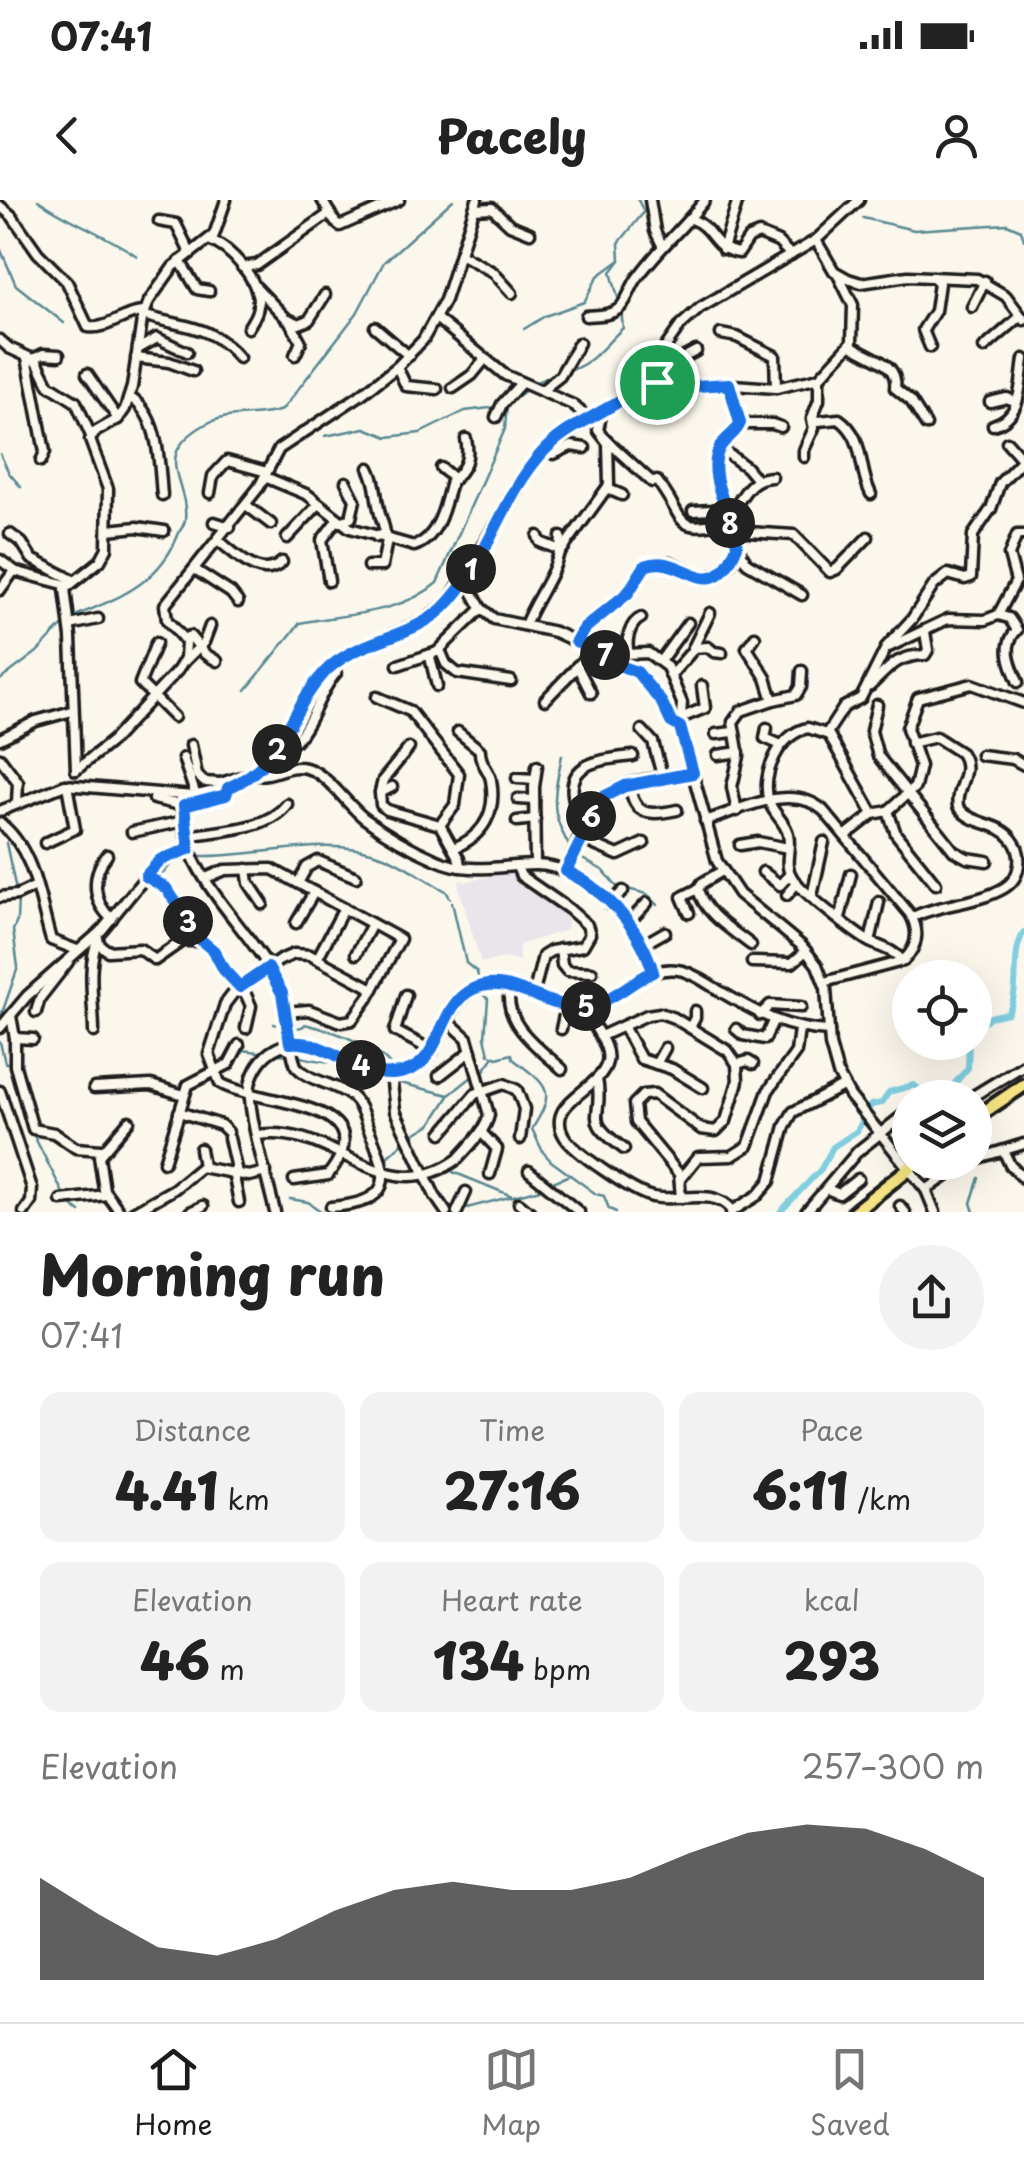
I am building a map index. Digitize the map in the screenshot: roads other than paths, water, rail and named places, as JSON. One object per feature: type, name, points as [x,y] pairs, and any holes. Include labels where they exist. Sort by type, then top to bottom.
[{"type":"main road","points":[[992,1107],[1024,1085]]},
{"type":"main road","points":[[854,1212],[894,1180]]},
{"type":"street","points":[[217,200],[222,216]]},
{"type":"street","points":[[91,436],[118,419],[130,397],[144,313],[163,279],[217,230],[226,200]]},
{"type":"street","points":[[322,200],[342,226],[399,200]]},
{"type":"street","points":[[650,200],[655,231],[662,245]]},
{"type":"street","points":[[586,316],[613,312],[622,306],[630,288],[662,245],[691,219],[704,200]]},
{"type":"street","points":[[723,249],[738,200]]},
{"type":"street","points":[[189,799],[228,788],[251,775],[274,754],[328,669],[359,648],[423,622],[449,602],[544,450],[635,390],[693,313],[816,240],[859,200]]},
{"type":"street","points":[[184,660],[185,638],[167,620],[164,608],[246,505],[280,448],[352,401],[409,356],[437,319],[476,205],[492,208],[510,224],[530,233]]},
{"type":"street","points":[[0,206],[67,282],[88,327],[95,328],[134,312],[144,313],[211,333],[229,344],[239,358]]},
{"type":"street","points":[[242,268],[258,265],[330,212]]},
{"type":"street","points":[[691,219],[704,225],[723,249],[738,254],[749,238],[759,234],[782,245],[791,255]]},
{"type":"street","points":[[159,221],[176,224],[190,253]]},
{"type":"street","points":[[209,240],[221,245],[289,320],[301,342],[295,355]]},
{"type":"street","points":[[657,382],[680,387],[729,384],[776,388],[819,378],[851,345],[852,305],[816,240]]},
{"type":"street","points":[[460,254],[492,272],[512,294]]},
{"type":"street","points":[[180,261],[197,289],[209,291]]},
{"type":"street","points":[[838,275],[860,282],[900,277],[984,282],[1010,299],[1023,318],[984,348]]},
{"type":"street","points":[[930,347],[922,330],[938,304],[939,283],[934,277]]},
{"type":"street","points":[[972,307],[984,282]]},
{"type":"street","points":[[248,328],[258,308],[256,286]]},
{"type":"street","points":[[289,320],[306,323],[326,295]]},
{"type":"street","points":[[437,319],[505,375],[573,406],[589,418]]},
{"type":"street","points":[[375,326],[409,356]]},
{"type":"street","points":[[721,334],[737,337],[775,356],[776,388]]},
{"type":"street","points":[[137,353],[157,338],[187,352]]},
{"type":"street","points":[[0,340],[30,358],[42,368],[50,386],[77,403],[107,485],[108,530],[108,548],[103,558],[70,582],[16,570],[0,560]]},
{"type":"street","points":[[540,391],[559,377],[580,342]]},
{"type":"street","points":[[851,345],[893,370],[895,388],[910,400],[926,425]]},
{"type":"street","points":[[635,390],[642,391],[657,382],[679,360],[696,351]]},
{"type":"street","points":[[137,353],[193,370]]},
{"type":"street","points":[[30,358],[59,355]]},
{"type":"street","points":[[30,358],[46,452],[41,461]]},
{"type":"street","points":[[453,388],[472,375],[485,359]]},
{"type":"street","points":[[992,425],[1010,418],[1020,397],[1024,359]]},
{"type":"street","points":[[397,367],[404,385],[437,390]]},
{"type":"street","points":[[87,374],[118,419]]},
{"type":"street","points":[[804,457],[814,429],[812,418],[819,400],[819,378]]},
{"type":"street","points":[[496,417],[521,383]]},
{"type":"street","points":[[729,384],[740,424],[720,448],[716,476],[737,546],[747,563],[802,595]]},
{"type":"street","points":[[130,397],[138,402],[154,430],[162,496]]},
{"type":"street","points":[[990,402],[1020,397]]},
{"type":"street","points":[[602,411],[598,430],[652,482],[657,480],[687,525],[702,528],[731,523],[794,535],[830,572],[868,537]]},
{"type":"street","points":[[812,418],[839,419],[852,431],[860,447],[862,476],[871,494]]},
{"type":"street","points":[[740,424],[781,427]]},
{"type":"street","points":[[450,482],[465,466],[466,438]]},
{"type":"street","points":[[560,551],[608,489],[606,440]]},
{"type":"street","points":[[826,732],[844,707],[859,700],[885,650],[938,580],[950,574],[971,576],[973,535],[991,509],[1000,484],[1023,458],[1007,442]]},
{"type":"street","points":[[544,450],[554,454],[571,446],[584,448]]},
{"type":"street","points":[[720,448],[746,467],[756,480]]},
{"type":"street","points":[[210,493],[216,471],[230,460],[298,490],[338,521],[412,546],[426,541],[439,520],[450,482],[450,474],[442,468]]},
{"type":"street","points":[[369,468],[377,484],[378,509],[386,530],[377,537]]},
{"type":"street","points":[[731,523],[745,491],[756,480],[772,477]]},
{"type":"street","points":[[329,581],[322,540],[338,521],[352,518],[355,503],[346,482]]},
{"type":"street","points":[[608,489],[622,495]]},
{"type":"street","points":[[693,511],[726,504]]},
{"type":"street","points":[[246,505],[271,524]]},
{"type":"street","points":[[287,538],[318,505]]},
{"type":"street","points":[[214,522],[230,526]]},
{"type":"street","points":[[108,530],[137,527],[164,531]]},
{"type":"street","points":[[10,534],[32,558],[70,582]]},
{"type":"street","points":[[998,615],[1016,581],[1010,552],[1017,535],[1024,535]]},
{"type":"street","points":[[538,536],[540,542],[560,551]]},
{"type":"street","points":[[525,626],[550,578],[561,536]]},
{"type":"street","points":[[368,566],[382,567],[388,540]]},
{"type":"street","points":[[218,541],[259,570],[271,570],[282,562]]},
{"type":"street","points":[[576,641],[585,628],[628,593],[645,566],[670,562],[696,578],[708,578],[725,568],[737,546]]},
{"type":"street","points":[[194,569],[231,592],[238,602]]},
{"type":"street","points":[[0,590],[16,570]]},
{"type":"street","points":[[465,579],[482,609],[497,620],[555,632],[605,655],[644,652],[661,660],[682,704],[680,727],[722,871],[739,894],[806,951],[824,982],[834,1066],[865,1115],[892,1144]]},
{"type":"street","points":[[70,582],[72,711],[78,784]]},
{"type":"street","points":[[398,666],[430,657],[482,609]]},
{"type":"street","points":[[671,675],[694,648],[710,613]]},
{"type":"street","points":[[629,653],[632,624],[641,618]]},
{"type":"street","points":[[885,650],[951,618],[1009,618],[1018,632],[1008,645],[1021,682],[1012,698]]},
{"type":"street","points":[[70,625],[98,619]]},
{"type":"street","points":[[661,660],[688,624]]},
{"type":"street","points":[[76,770],[113,740],[199,648],[210,626]]},
{"type":"street","points":[[866,689],[906,656],[925,656],[925,632]]},
{"type":"street","points":[[185,638],[190,636],[218,661]]},
{"type":"street","points":[[755,638],[747,648],[766,678],[773,700]]},
{"type":"street","points":[[156,642],[140,682],[174,717]]},
{"type":"street","points":[[694,648],[722,652]]},
{"type":"street","points":[[545,700],[594,649]]},
{"type":"street","points":[[440,650],[446,664],[457,674],[511,681]]},
{"type":"street","points":[[605,655],[608,661],[642,676],[671,722],[680,727]]},
{"type":"street","points":[[430,657],[438,686]]},
{"type":"street","points":[[577,666],[591,694]]},
{"type":"street","points":[[1014,670],[1024,667]]},
{"type":"street","points":[[737,811],[732,791],[738,752],[732,724],[738,713],[796,695],[802,671]]},
{"type":"street","points":[[274,754],[286,750],[310,724],[320,694],[336,672]]},
{"type":"street","points":[[845,836],[874,814],[888,811],[917,784],[920,770],[907,732],[914,702],[925,695],[972,684],[1024,703]]},
{"type":"street","points":[[683,717],[705,708],[702,686]]},
{"type":"street","points":[[377,697],[406,709],[416,718],[459,774],[452,810],[440,825]]},
{"type":"street","points":[[876,706],[871,730],[875,750],[954,851],[967,858],[987,860]]},
{"type":"street","points":[[0,739],[36,721],[72,711]]},
{"type":"street","points":[[767,728],[765,737],[782,745]]},
{"type":"street","points":[[642,730],[653,742],[663,779]]},
{"type":"street","points":[[874,814],[847,772],[839,748],[826,732],[798,730],[782,745],[767,782],[769,802],[787,830],[790,874],[858,933],[902,960]]},
{"type":"street","points":[[454,848],[482,830],[488,817],[491,777],[480,760],[480,750],[458,732]]},
{"type":"street","points":[[716,734],[733,732]]},
{"type":"street","points":[[910,743],[936,737],[961,753],[966,769],[957,793],[960,810],[970,819],[1007,834],[1015,843],[1020,860],[1016,875],[1004,888],[913,917]]},
{"type":"street","points":[[191,744],[198,775],[204,782],[216,784],[294,767],[309,769],[360,814],[427,855],[460,867],[486,870],[535,865],[566,871],[585,882],[629,922],[644,944],[653,972]]},
{"type":"street","points":[[409,748],[383,780],[379,801],[387,810],[440,825],[460,867]]},
{"type":"street","points":[[718,755],[738,752]]},
{"type":"street","points":[[981,755],[1024,764]]},
{"type":"street","points":[[608,820],[581,817],[574,801],[576,776],[588,764],[632,756]]},
{"type":"street","points":[[0,758],[18,782],[17,803]]},
{"type":"street","points":[[183,758],[189,799],[184,821],[189,849],[280,988],[290,1043],[300,1070],[345,1092],[359,1106],[382,1159],[380,1186],[366,1202],[331,1207]]},
{"type":"street","points":[[535,865],[538,766]]},
{"type":"street","points":[[566,871],[603,797],[630,784],[693,773]]},
{"type":"street","points":[[517,778],[535,779]]},
{"type":"street","points":[[630,784],[631,800],[639,809],[658,814],[677,810]]},
{"type":"street","points":[[0,811],[67,785],[189,799],[225,796],[228,788]]},
{"type":"street","points":[[45,843],[75,828],[67,785]]},
{"type":"street","points":[[380,792],[392,786]]},
{"type":"street","points":[[444,794],[457,792]]},
{"type":"street","points":[[706,821],[794,796],[811,801],[913,917],[916,943],[904,960]]},
{"type":"street","points":[[518,799],[534,800]]},
{"type":"street","points":[[186,836],[262,822],[287,804]]},
{"type":"street","points":[[888,811],[894,830],[936,884]]},
{"type":"street","points":[[352,825],[360,814]]},
{"type":"street","points":[[517,821],[535,820]]},
{"type":"street","points":[[132,832],[184,821]]},
{"type":"street","points":[[0,823],[18,840],[51,940],[77,950]]},
{"type":"street","points":[[581,839],[615,855],[644,843]]},
{"type":"street","points":[[740,845],[758,842],[788,848]]},
{"type":"street","points":[[812,896],[824,842]]},
{"type":"street","points":[[0,1028],[77,950],[97,937],[160,860],[189,849]]},
{"type":"street","points":[[107,855],[96,872],[98,901],[112,919]]},
{"type":"street","points":[[298,884],[307,867],[318,861],[356,877]]},
{"type":"street","points":[[517,866],[521,876],[564,905],[588,928],[586,944],[548,952],[542,958],[534,996]]},
{"type":"street","points":[[247,869],[250,883],[263,904]]},
{"type":"street","points":[[206,878],[222,871],[272,869],[400,940],[356,1015],[345,1022],[309,1010],[286,1012]]},
{"type":"street","points":[[689,913],[682,898],[722,871]]},
{"type":"street","points":[[764,872],[779,884],[790,874]]},
{"type":"street","points":[[834,930],[841,919],[851,874]]},
{"type":"street","points":[[146,876],[166,888],[224,970],[241,986],[251,1006],[246,1028]]},
{"type":"street","points":[[787,895],[796,883]]},
{"type":"street","points":[[0,897],[17,895],[36,886]]},
{"type":"street","points":[[698,889],[711,912],[747,942],[734,950]]},
{"type":"street","points":[[610,905],[623,891]]},
{"type":"street","points":[[296,924],[314,892]]},
{"type":"street","points":[[870,942],[878,902]]},
{"type":"street","points":[[629,922],[646,903]]},
{"type":"street","points":[[317,958],[344,908]]},
{"type":"street","points":[[704,925],[711,912]]},
{"type":"street","points":[[356,954],[372,924]]},
{"type":"street","points":[[644,944],[665,932]]},
{"type":"street","points":[[849,945],[858,933]]},
{"type":"street","points":[[97,937],[108,951],[140,949],[155,960],[182,941],[202,941]]},
{"type":"street","points":[[94,1032],[92,991],[97,937]]},
{"type":"street","points":[[560,949],[561,962],[568,971],[592,972]]},
{"type":"street","points":[[36,1012],[40,998],[77,950]]},
{"type":"street","points":[[752,962],[792,963],[806,951]]},
{"type":"street","points":[[294,1180],[325,1177],[340,1160],[346,1144],[339,1127],[306,1108],[225,1087],[213,1071],[210,1046],[225,1004],[241,986],[294,954],[317,958],[373,989]]},
{"type":"street","points":[[824,982],[892,964]]},
{"type":"street","points":[[276,1212],[250,1093],[261,1060],[290,1043],[310,1043],[377,1072],[391,1074],[416,1068],[433,1051],[457,1002],[474,989],[491,984],[566,1006],[586,1006],[610,999],[653,972],[670,970],[690,974],[772,1021],[799,1029],[828,1031]]},
{"type":"street","points":[[510,987],[508,997],[516,1025],[562,1069]]},
{"type":"street","points":[[406,995],[395,1030],[433,1051]]},
{"type":"street","points":[[760,1015],[770,1005],[802,1008]]},
{"type":"street","points":[[561,1029],[566,1006]]},
{"type":"street","points":[[586,1006],[589,1022],[601,1036],[608,1057],[597,1079],[564,1108],[562,1131],[568,1142],[636,1191],[657,1198],[716,1198],[732,1211],[758,1195],[770,1180],[783,1132],[793,1112],[844,1086]]},
{"type":"street","points":[[674,1018],[679,1008]]},
{"type":"street","points":[[690,1028],[696,1018],[694,1011]]},
{"type":"street","points":[[601,1036],[657,1013],[674,1018],[728,1051],[738,1064],[738,1081],[728,1116],[716,1131],[701,1129],[658,1095],[643,1096],[634,1104],[636,1122],[674,1164],[681,1178],[681,1198]]},
{"type":"street","points":[[11,1014],[16,1039],[15,1066],[33,1129],[54,1133],[76,1148],[101,1150]]},
{"type":"street","points":[[414,1186],[452,1165],[481,1132],[489,1114],[465,1035],[447,1020]]},
{"type":"street","points":[[736,1028],[765,1040],[772,1021]]},
{"type":"street","points":[[504,1033],[516,1025]]},
{"type":"street","points":[[623,1026],[636,1055],[678,1072],[703,1088]]},
{"type":"street","points":[[706,1038],[714,1026]]},
{"type":"street","points":[[681,1178],[695,1159],[732,1156],[748,1146],[768,1091],[796,1052],[799,1029]]},
{"type":"street","points":[[16,1039],[33,1040]]},
{"type":"street","points":[[728,1051],[734,1041]]},
{"type":"street","points":[[164,1162],[191,1081],[229,1064],[239,1045]]},
{"type":"street","points":[[656,1064],[665,1048]]},
{"type":"street","points":[[439,1076],[472,1051]]},
{"type":"street","points":[[678,1072],[684,1060]]},
{"type":"street","points":[[738,1064],[753,1064]]},
{"type":"street","points":[[992,1085],[1024,1065]]},
{"type":"street","points":[[391,1074],[395,1111],[442,1211]]},
{"type":"street","points":[[597,1079],[595,1114],[599,1128],[624,1148]]},
{"type":"street","points":[[442,1133],[473,1096],[504,1084],[517,1090],[524,1110],[520,1139]]},
{"type":"street","points":[[94,1088],[151,1085],[184,1095]]},
{"type":"street","points":[[0,1091],[32,1188],[31,1202],[24,1212]]},
{"type":"street","points":[[179,1112],[221,1126],[229,1134],[239,1202]]},
{"type":"street","points":[[120,1212],[107,1195],[99,1158],[101,1150],[130,1121]]},
{"type":"street","points":[[806,1212],[854,1154],[892,1123]]},
{"type":"street","points":[[481,1132],[497,1149],[490,1174]]},
{"type":"street","points":[[258,1135],[283,1135],[340,1160],[380,1186],[395,1188]]},
{"type":"street","points":[[992,1155],[1024,1144]]},
{"type":"street","points":[[200,1150],[203,1166]]},
{"type":"street","points":[[1004,1152],[1024,1179]]},
{"type":"street","points":[[203,1166],[249,1176],[266,1172]]},
{"type":"street","points":[[135,1211],[174,1189],[203,1166]]},
{"type":"street","points":[[529,1171],[579,1212]]},
{"type":"street","points":[[636,1191],[645,1179]]},
{"type":"street","points":[[827,1189],[839,1194],[858,1179]]},
{"type":"street","points":[[921,1180],[934,1212]]},
{"type":"street","points":[[926,1190],[941,1180]]},
{"type":"street","points":[[457,1212],[466,1192]]},
{"type":"street","points":[[61,1200],[107,1195]]},
{"type":"street","points":[[519,1203],[530,1212]]},
{"type":"street","points":[[190,1212],[204,1206]]},
{"type":"waterway","points":[[38,200],[137,256]]},
{"type":"waterway","points":[[73,617],[136,587],[161,565],[171,550],[185,520],[175,458],[189,436],[215,420],[282,410],[357,313],[384,262],[453,200]]},
{"type":"waterway","points":[[620,305],[611,272],[620,260],[619,243],[644,212],[638,200]]},
{"type":"waterway","points":[[863,218],[914,230],[1007,224],[1021,230],[1024,240]]},
{"type":"waterway","points":[[0,248],[16,285],[64,323]]},
{"type":"waterway","points":[[524,329],[545,316],[584,302],[598,276],[620,260]]},
{"type":"waterway","points":[[565,372],[591,359],[623,328],[621,309]]},
{"type":"waterway","points":[[534,383],[558,373]]},
{"type":"waterway","points":[[246,690],[300,623],[390,607],[437,583],[505,429],[507,404],[529,388]]},
{"type":"waterway","points":[[325,436],[365,428],[388,437],[420,433],[465,411],[498,407]]},
{"type":"waterway","points":[[0,454],[21,487]]},
{"type":"waterway","points":[[0,680],[37,652],[66,622]]},
{"type":"waterway","points":[[562,755],[556,814],[572,851]]},
{"type":"waterway","points":[[6,843],[16,890]]},
{"type":"waterway","points":[[196,856],[316,847],[362,850],[400,864],[446,891],[450,898]]},
{"type":"waterway","points":[[577,856],[604,871],[616,886],[647,894],[658,905]]},
{"type":"waterway","points":[[158,879],[175,860],[188,858]]},
{"type":"waterway","points":[[1,1016],[18,967],[13,930],[18,898]]},
{"type":"waterway","points":[[452,902],[466,963],[477,972],[480,984]]},
{"type":"waterway","points":[[992,1017],[1008,1013],[1012,1003],[1017,951],[1024,932]]},
{"type":"waterway","points":[[480,992],[488,999],[485,1037],[489,1054],[497,1058],[512,1054],[545,1089],[544,1105],[532,1129],[543,1152],[596,1194],[604,1196],[609,1209],[616,1212]]},
{"type":"waterway","points":[[274,1024],[297,1028],[306,1024],[346,1037],[381,1056],[394,1072]]},
{"type":"waterway","points":[[0,1042],[5,1063],[12,1063]]},
{"type":"waterway","points":[[243,1050],[266,1053]]},
{"type":"waterway","points":[[274,1054],[341,1062],[348,1069]]},
{"type":"waterway","points":[[483,1072],[493,1058]]},
{"type":"waterway","points":[[958,1080],[968,1068],[968,1060]]},
{"type":"waterway","points":[[351,1071],[361,1074]]},
{"type":"waterway","points":[[364,1075],[388,1081]]},
{"type":"waterway","points":[[396,1082],[449,1095],[473,1076]]},
{"type":"waterway","points":[[780,1212],[821,1169],[833,1147],[857,1131],[871,1105],[882,1103],[892,1091]]},
{"type":"waterway","points":[[411,1136],[431,1124],[449,1096]]},
{"type":"waterway","points":[[31,1130],[64,1195]]},
{"type":"waterway","points":[[386,1158],[405,1141]]},
{"type":"waterway","points":[[453,1172],[512,1196]]},
{"type":"waterway","points":[[551,1183],[567,1176]]},
{"type":"waterway","points":[[974,1212],[971,1203],[978,1180]]},
{"type":"waterway","points":[[463,1209],[544,1188]]},
{"type":"waterway","points":[[290,1199],[308,1202],[322,1212]]},
{"type":"waterway","points":[[67,1202],[80,1212]]}]
